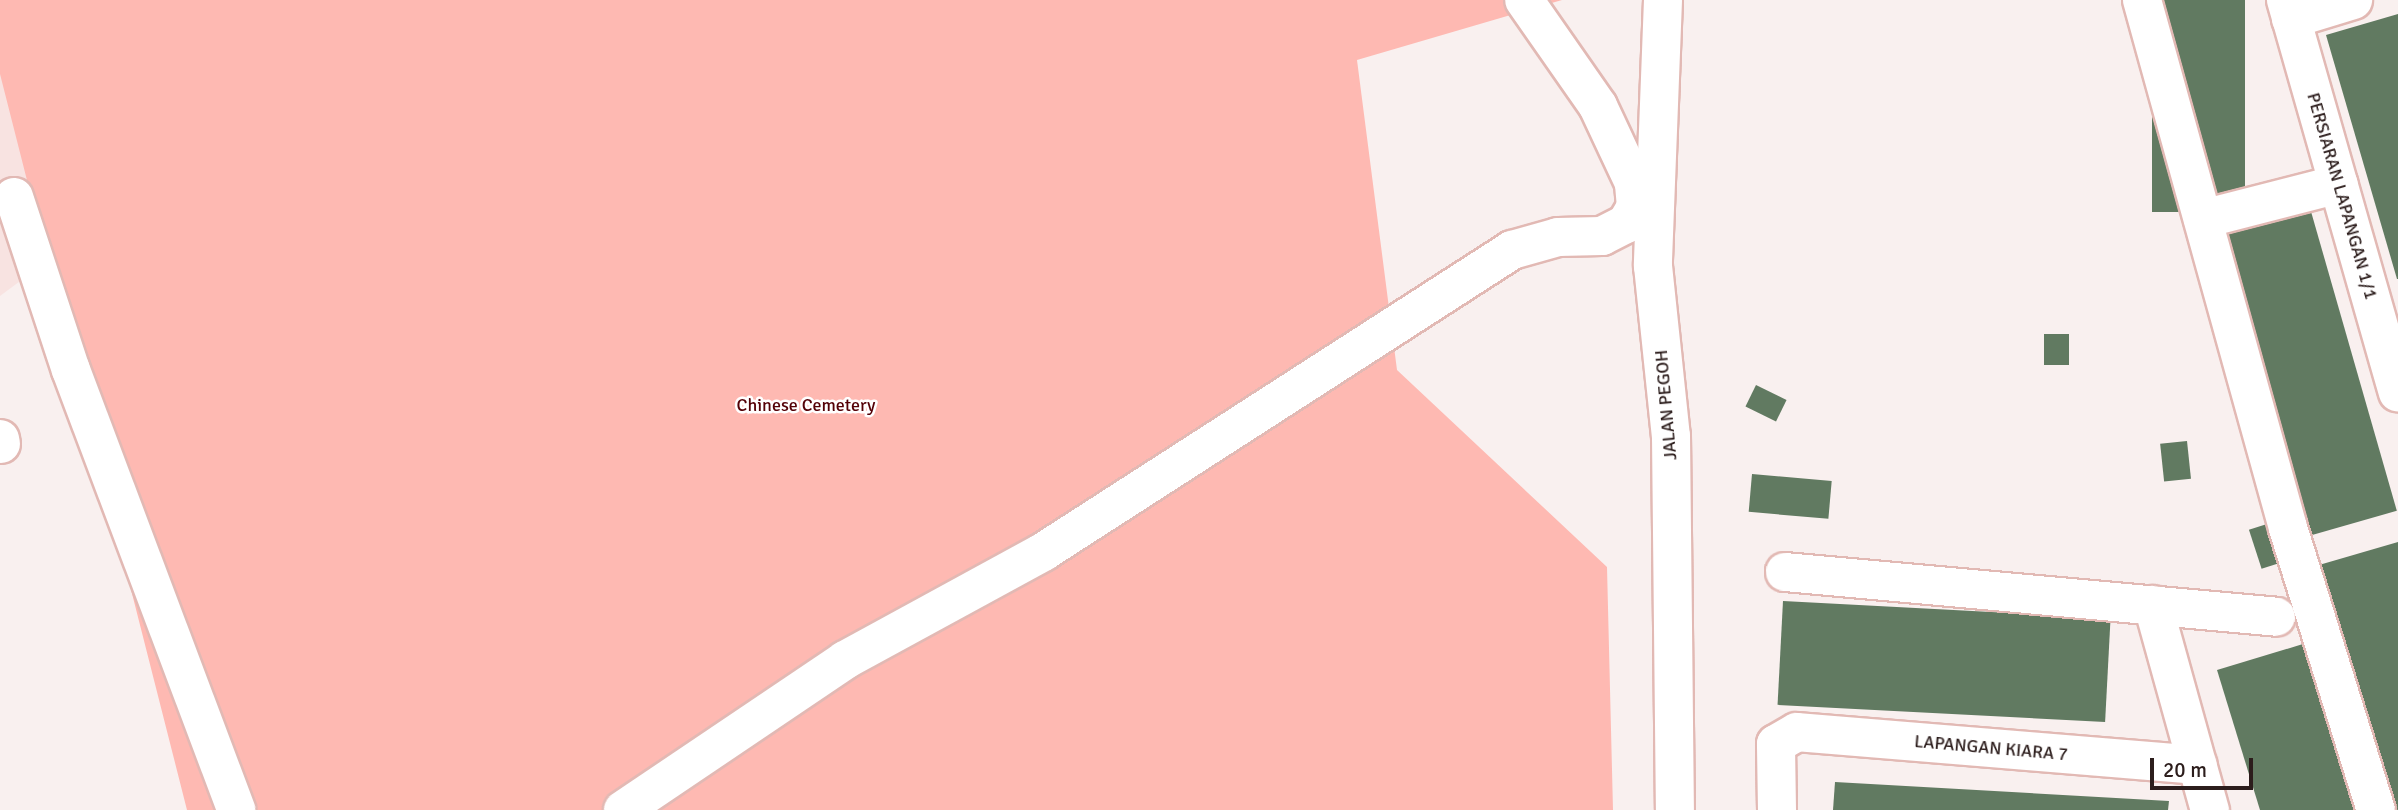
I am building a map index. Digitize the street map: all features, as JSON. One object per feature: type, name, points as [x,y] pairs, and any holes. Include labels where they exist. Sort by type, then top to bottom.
[{"type":"street","points":[[623,810],[845,660],[1043,552],[1512,250],[1558,237],[1602,236],[1626,224],[1636,207],[1634,183],[1598,106],[1524,0]]},
{"type":"street","name":"JALAN PEGOH","points":[[1663,0],[1653,266],[1671,436],[1675,810]]},
{"type":"street","points":[[2142,0],[2375,810]]},
{"type":"street","points":[[2288,9],[2353,0]]},
{"type":"street","name":"PERSIARAN LAPANGAN 1/1","points":[[2288,9],[2398,392]]},
{"type":"street","points":[[2203,219],[2339,184]]},
{"type":"street","points":[[14,197],[71,370],[236,810]]},
{"type":"street","points":[[1785,572],[2276,617]]},
{"type":"street","points":[[2153,606],[2210,810]]},
{"type":"street","name":"LAPANGAN KIARA 7","points":[[1777,810],[1776,744],[1784,736],[1797,732],[2198,765]]},
{"type":"shaded area","points":[[0,71],[58,253],[0,296]]},
{"type":"green space","name":"Chinese Cemetery","points":[[0,0],[1562,0],[1357,60],[1397,370],[1607,567],[1613,810],[187,810],[0,74]]},
{"type":"building","points":[[2152,0],[2245,0],[2245,212],[2152,212]]},
{"type":"building","points":[[2398,14],[2398,279],[2397,279],[2326,35]]},
{"type":"building","points":[[2310,208],[2397,511],[2302,538],[2215,235]]},
{"type":"building","points":[[2044,334],[2069,334],[2069,365],[2044,365]]},
{"type":"building","points":[[1756,385],[1787,400],[1776,421],[1745,407]]},
{"type":"building","points":[[2187,441],[2191,479],[2164,482],[2160,444]]},
{"type":"building","points":[[1752,474],[1832,481],[1828,519],[1749,512]]},
{"type":"building","points":[[2267,524],[2280,563],[2262,569],[2249,530]]},
{"type":"building","points":[[2398,542],[2398,810],[2389,810],[2319,565]]},
{"type":"building","points":[[1783,601],[2111,618],[2105,722],[1778,705]]},
{"type":"building","points":[[2303,644],[2354,810],[2260,810],[2217,670]]},
{"type":"building","points":[[1835,782],[2169,801],[2168,810],[1833,810]]}]
